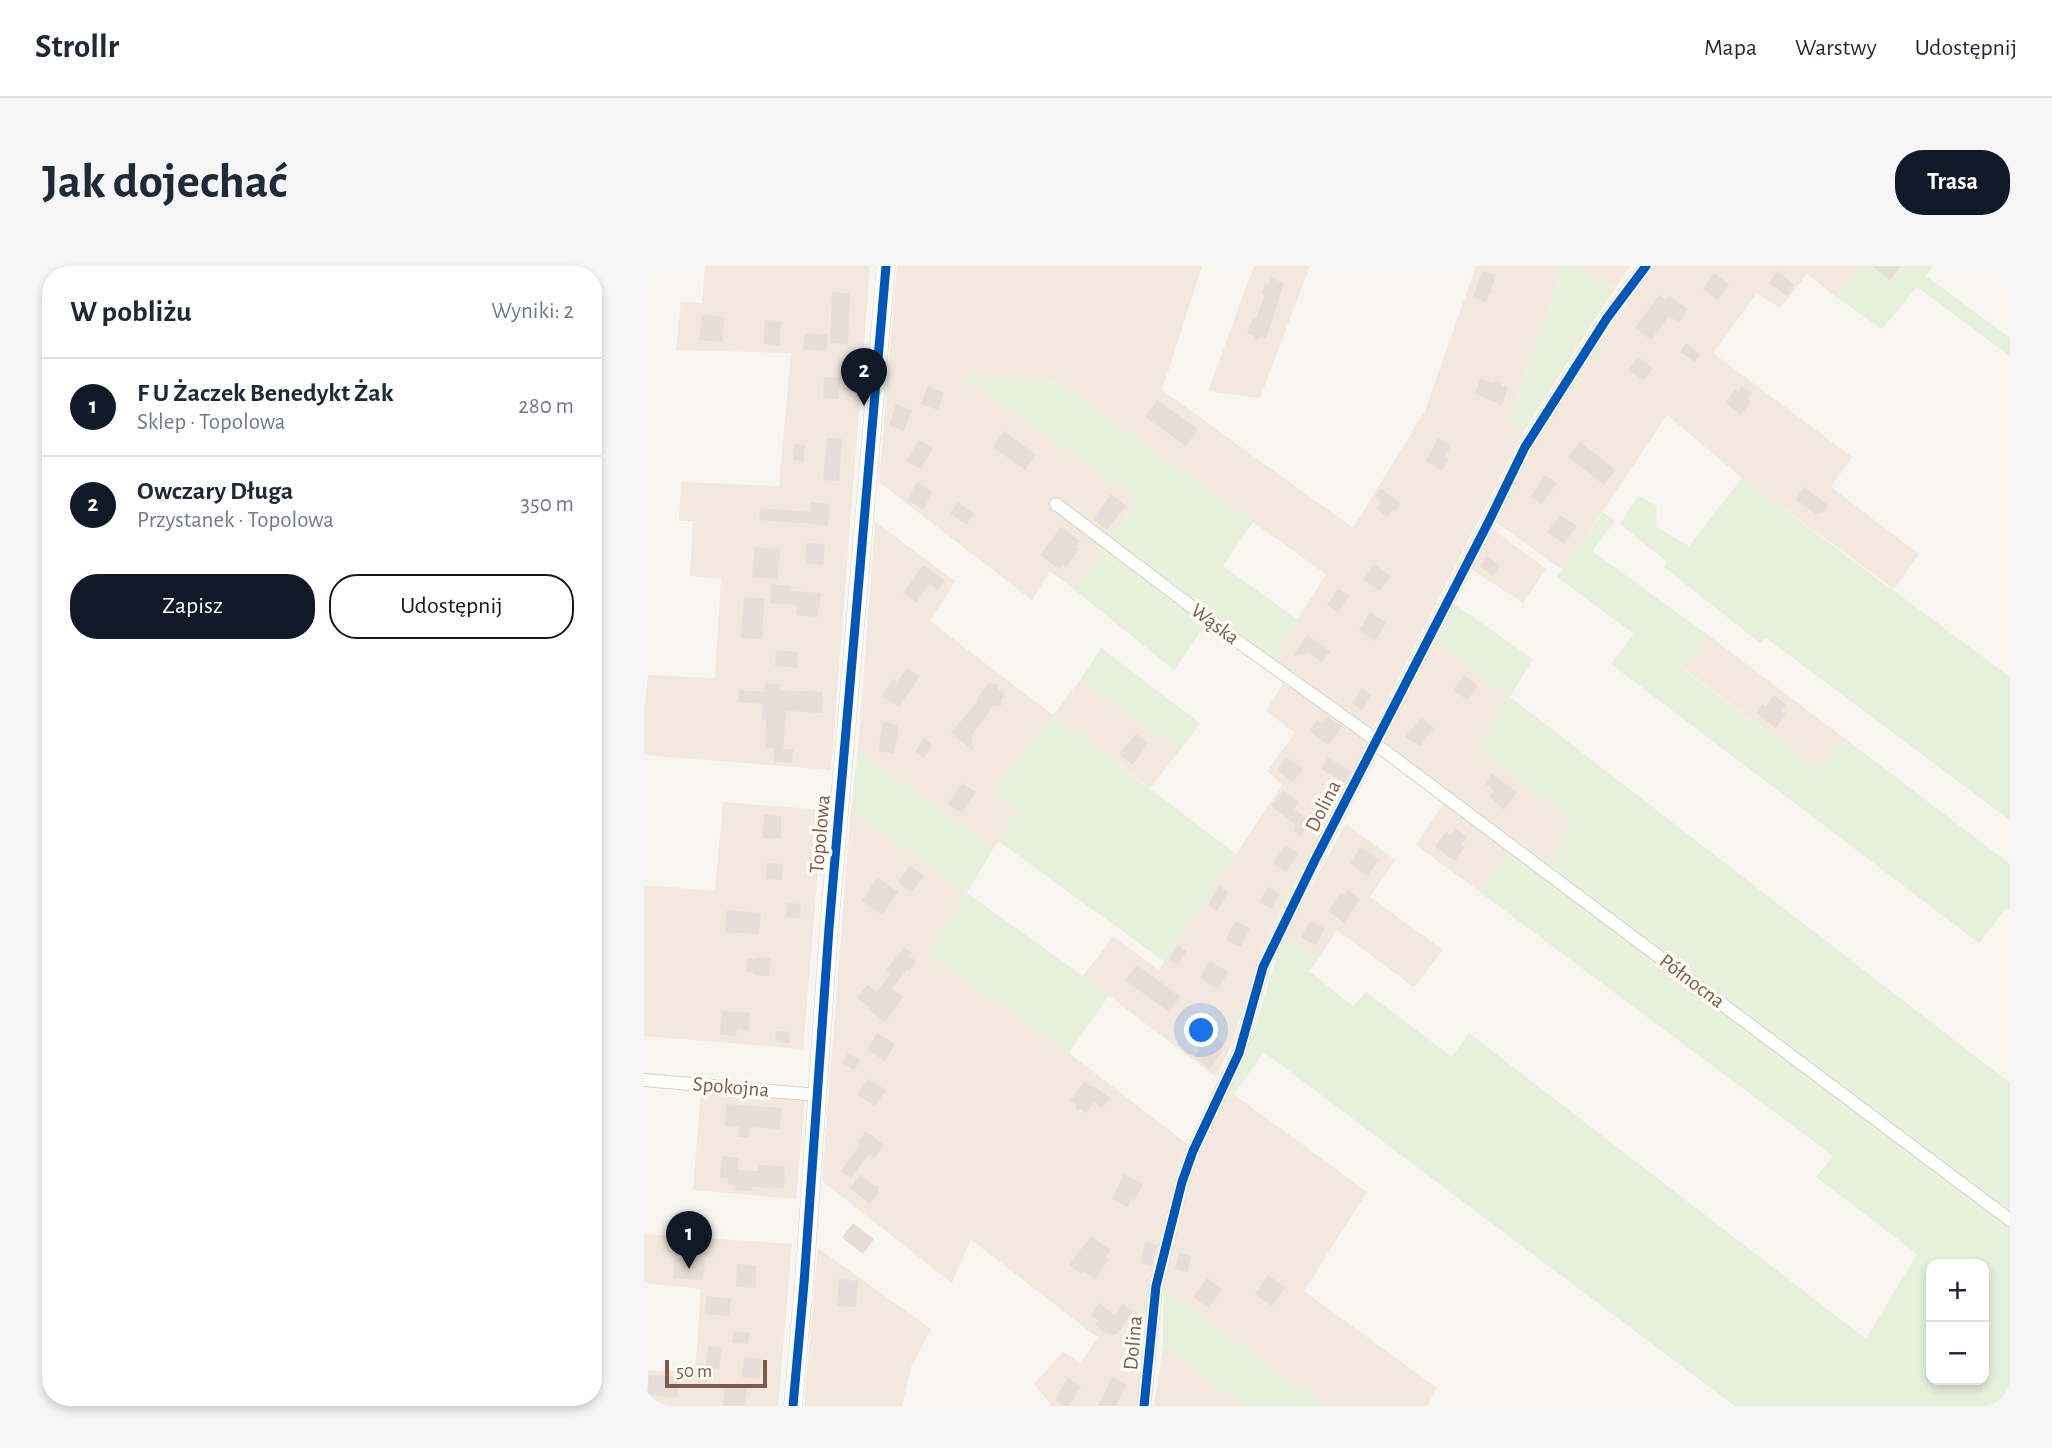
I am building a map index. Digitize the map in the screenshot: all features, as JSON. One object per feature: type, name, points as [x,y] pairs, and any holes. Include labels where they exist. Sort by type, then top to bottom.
[{"type":"street","name":"Topolowa","points":[[793,1406],[829,928],[886,266]]},
{"type":"street","name":"Dolina","points":[[1144,1406],[1156,1286],[1182,1182],[1193,1151],[1238,1053],[1263,967],[1530,437],[1607,318],[1646,266]]},
{"type":"street","name":"Wąska","points":[[1056,504],[1375,741]]},
{"type":"street","name":"Północna","points":[[1375,741],[2010,1220]]},
{"type":"street","name":"Spokojna","points":[[644,1080],[818,1095]]},
{"type":"shaded area","points":[[705,266],[870,266],[831,770],[644,755],[648,675],[715,678],[721,579],[690,576],[693,521],[679,521],[681,482],[779,486],[791,353],[676,350],[681,302],[702,303]]},
{"type":"shaded area","points":[[897,266],[1202,266],[1162,390],[1353,528],[1425,411],[1476,266],[1564,266],[1509,420],[1524,431],[1284,904],[1260,955],[1232,1044],[1216,1077],[1083,976],[1113,937],[1159,970],[1282,785],[1267,771],[1295,733],[1266,711],[1290,672],[1273,660],[1326,574],[1057,382],[961,375],[1138,498],[1075,590],[1050,571],[1032,600],[879,482]]},
{"type":"shaded area","points":[[1254,266],[1310,266],[1260,398],[1208,391]]},
{"type":"shaded area","points":[[1573,266],[1630,266],[1615,288]]},
{"type":"shaded area","points":[[1654,266],[1860,266],[1836,297],[1807,274],[1780,308],[1757,293],[1713,353],[1852,457],[1831,487],[1919,554],[1894,589],[1742,478],[1667,415],[1563,570],[1494,521],[1526,457],[1589,358]]},
{"type":"shaded area","points":[[875,522],[955,581],[930,621],[1053,715],[994,793],[1017,811],[993,849],[858,750]]},
{"type":"shaded area","points":[[1491,528],[1546,569],[1523,603],[1471,569]]},
{"type":"shaded area","points":[[1708,635],[1844,738],[1820,770],[1684,669]]},
{"type":"shaded area","points":[[1435,641],[1509,697],[1477,750],[1570,818],[1552,866],[1518,840],[1480,892],[1416,845],[1450,794],[1383,743]]},
{"type":"shaded area","points":[[1080,680],[1180,750],[1150,788],[1053,715]]},
{"type":"shaded area","points":[[723,802],[823,810],[803,1049],[644,1036],[644,885],[715,891]]},
{"type":"shaded area","points":[[851,810],[967,893],[927,953],[1069,1053],[1187,1144],[1175,1180],[1149,1284],[1137,1406],[1052,1406],[1034,1384],[1063,1352],[1080,1363],[1098,1338],[969,1238],[952,1283],[822,1181]]},
{"type":"shaded area","points":[[1346,824],[1395,860],[1370,897],[1443,950],[1414,987],[1337,930],[1319,958],[1283,937]]},
{"type":"shaded area","points":[[1228,1090],[1367,1192],[1304,1291],[1437,1388],[1427,1406],[1324,1406],[1163,1288],[1182,1198],[1198,1150]]},
{"type":"shaded area","points":[[701,1091],[805,1101],[796,1199],[693,1190]]},
{"type":"shaded area","points":[[644,1234],[792,1244],[778,1406],[649,1406],[648,1370],[695,1373],[701,1289],[644,1283]]},
{"type":"shaded area","points":[[818,1248],[931,1329],[911,1367],[902,1406],[804,1406]]},
{"type":"shaded area","points":[[1163,1347],[1244,1406],[1154,1406]]},
{"type":"green space","points":[[1564,266],[1573,266],[1615,288],[1524,431],[1509,420]]},
{"type":"green space","points":[[1860,266],[1932,266],[1926,276],[2010,338],[2010,356],[1917,287],[1882,329],[1836,297]]},
{"type":"green space","points":[[959,375],[1057,382],[1253,522],[1223,566],[1298,620],[1273,660],[1110,539],[1137,498]]},
{"type":"green space","points":[[1742,478],[2010,677],[2010,820],[1766,638],[1760,643],[1664,567],[1667,562],[1620,524],[1638,496],[1657,506],[1656,527],[1689,546]]},
{"type":"green space","points":[[1603,512],[1615,521],[1592,551],[1708,635],[1684,670],[1820,770],[1844,738],[2010,864],[2010,910],[2006,908],[1979,943],[1611,664],[1634,634],[1557,577]]},
{"type":"green space","points":[[1103,548],[1205,625],[1174,670],[1075,590]]},
{"type":"green space","points":[[1454,604],[1533,659],[1510,697],[2010,1083],[2010,1406],[1735,1406],[1264,1052],[1234,1094],[1228,1090],[1251,1039],[1283,937],[1319,958],[1309,971],[1353,1006],[1366,992],[1452,1057],[1469,1033],[1866,1339],[1917,1254],[1816,1177],[1833,1156],[1480,892],[1518,840],[1552,865],[1570,818],[1477,750],[1509,697],[1435,641]]},
{"type":"green space","points":[[1101,648],[1200,723],[1180,750],[1080,680]]},
{"type":"green space","points":[[1053,715],[1236,854],[1165,962],[998,841],[1017,811],[993,793]]},
{"type":"green space","points":[[858,750],[993,849],[967,893],[851,810]]},
{"type":"green space","points":[[967,893],[1109,995],[1069,1053],[926,953]]},
{"type":"green space","points":[[1163,1288],[1324,1406],[1244,1406],[1163,1347]]},
{"type":"building","points":[[1872,266],[1901,266],[1890,280]]},
{"type":"building","points":[[1482,271],[1496,275],[1492,293],[1486,302],[1473,297]]},
{"type":"building","points":[[1777,271],[1795,285],[1787,296],[1769,283]]},
{"type":"building","points":[[1714,273],[1729,284],[1718,300],[1703,289]]},
{"type":"building","points":[[1271,278],[1284,283],[1266,339],[1261,337],[1256,340],[1254,335],[1247,333],[1265,294],[1262,293],[1265,283],[1268,285]]},
{"type":"building","points":[[832,292],[850,293],[848,344],[830,343]]},
{"type":"building","points":[[1659,295],[1666,300],[1669,296],[1688,309],[1679,323],[1669,316],[1651,340],[1635,328]]},
{"type":"building","points":[[702,315],[724,317],[722,342],[699,340]]},
{"type":"building","points":[[765,320],[781,321],[780,345],[764,344]]},
{"type":"building","points":[[805,333],[827,335],[826,351],[803,349]]},
{"type":"building","points":[[1686,343],[1700,354],[1695,362],[1680,352]]},
{"type":"building","points":[[1638,357],[1653,368],[1644,381],[1628,370]]},
{"type":"building","points":[[824,377],[840,378],[839,399],[823,398]]},
{"type":"building","points":[[1480,379],[1493,383],[1499,380],[1502,386],[1508,388],[1502,405],[1475,394]]},
{"type":"building","points":[[928,386],[944,393],[938,410],[921,404]]},
{"type":"building","points":[[1742,386],[1752,394],[1748,399],[1751,401],[1741,415],[1725,403],[1735,389],[1738,392]]},
{"type":"building","points":[[1157,400],[1198,429],[1186,446],[1145,417]]},
{"type":"building","points":[[896,404],[912,410],[904,431],[889,426]]},
{"type":"building","points":[[1004,431],[1036,455],[1025,470],[993,447]]},
{"type":"building","points":[[827,438],[842,439],[839,481],[823,480]]},
{"type":"building","points":[[1438,438],[1451,446],[1444,457],[1448,459],[1442,471],[1426,461]]},
{"type":"building","points":[[919,440],[933,448],[921,469],[906,461]]},
{"type":"building","points":[[1580,442],[1616,470],[1604,485],[1568,457]]},
{"type":"building","points":[[794,444],[805,445],[804,461],[793,460]]},
{"type":"building","points":[[1545,475],[1557,483],[1542,504],[1531,497]]},
{"type":"building","points":[[917,482],[933,492],[923,510],[907,500]]},
{"type":"building","points":[[1804,487],[1828,505],[1822,514],[1819,512],[1817,515],[1796,499]]},
{"type":"building","points":[[1381,489],[1401,504],[1387,517],[1377,509],[1381,502],[1375,497]]},
{"type":"building","points":[[1111,494],[1126,506],[1107,530],[1093,519]]},
{"type":"building","points":[[811,502],[830,504],[828,525],[759,520],[760,508],[810,512]]},
{"type":"building","points":[[958,502],[974,514],[966,525],[950,513]]},
{"type":"building","points":[[1560,515],[1577,526],[1564,544],[1547,532]]},
{"type":"building","points":[[1061,527],[1080,541],[1076,547],[1079,549],[1066,567],[1063,564],[1059,569],[1040,555]]},
{"type":"building","points":[[807,543],[825,544],[823,565],[805,563]]},
{"type":"building","points":[[755,547],[780,549],[777,579],[752,577]]},
{"type":"building","points":[[1487,556],[1500,566],[1493,576],[1480,566]]},
{"type":"building","points":[[1374,564],[1391,576],[1380,591],[1363,579]]},
{"type":"building","points":[[923,565],[945,580],[938,590],[930,584],[916,602],[903,593]]},
{"type":"building","points":[[771,584],[792,586],[791,591],[821,593],[817,617],[796,615],[797,605],[770,603]]},
{"type":"building","points":[[1338,589],[1350,596],[1338,613],[1327,605]]},
{"type":"building","points":[[744,597],[764,599],[762,639],[741,638]]},
{"type":"building","points":[[1370,612],[1386,623],[1375,641],[1359,630]]},
{"type":"building","points":[[1307,635],[1330,651],[1322,662],[1309,653],[1293,656]]},
{"type":"building","points":[[776,650],[798,652],[797,668],[775,666]]},
{"type":"building","points":[[907,668],[920,676],[899,707],[882,696],[893,679],[897,682]]},
{"type":"building","points":[[1464,675],[1478,686],[1467,700],[1453,690]]},
{"type":"building","points":[[989,682],[997,683],[998,689],[1005,694],[1001,700],[1002,705],[993,706],[972,735],[974,751],[951,733],[978,701],[976,700]]},
{"type":"building","points":[[765,683],[781,685],[780,690],[823,692],[822,713],[786,711],[783,749],[793,749],[792,763],[774,762],[775,748],[765,748],[766,720],[762,720],[763,704],[738,702],[739,690],[764,692]]},
{"type":"building","points":[[1362,688],[1372,695],[1362,710],[1352,703]]},
{"type":"building","points":[[1774,695],[1786,705],[1781,711],[1786,714],[1776,728],[1756,713],[1762,704],[1766,706]]},
{"type":"building","points":[[1328,716],[1342,727],[1328,745],[1309,731],[1317,720],[1322,724]]},
{"type":"building","points":[[1421,718],[1434,728],[1420,746],[1405,737]]},
{"type":"building","points":[[883,722],[899,725],[894,754],[878,751]]},
{"type":"building","points":[[1136,734],[1148,743],[1133,765],[1119,754]]},
{"type":"building","points":[[924,738],[932,744],[924,758],[915,752]]},
{"type":"building","points":[[1286,757],[1303,769],[1293,782],[1277,770]]},
{"type":"building","points":[[1328,757],[1351,771],[1345,783],[1321,769]]},
{"type":"building","points":[[1492,774],[1517,792],[1504,810],[1490,797],[1494,790],[1485,784]]},
{"type":"building","points":[[962,783],[976,792],[962,813],[948,804]]},
{"type":"building","points":[[1283,790],[1299,802],[1294,809],[1311,821],[1301,836],[1293,830],[1296,825],[1271,806]]},
{"type":"building","points":[[764,815],[781,816],[781,839],[762,838]]},
{"type":"building","points":[[1455,828],[1467,837],[1461,844],[1465,847],[1454,861],[1435,846],[1446,832],[1450,835]]},
{"type":"building","points":[[1286,845],[1299,854],[1286,872],[1273,863]]},
{"type":"building","points":[[1361,847],[1379,860],[1367,876],[1350,863]]},
{"type":"building","points":[[767,863],[783,864],[782,880],[766,879]]},
{"type":"building","points":[[910,866],[924,876],[912,892],[898,882]]},
{"type":"building","points":[[877,877],[898,892],[882,915],[862,901]]},
{"type":"building","points":[[1219,886],[1229,892],[1217,911],[1208,905]]},
{"type":"building","points":[[1268,887],[1280,894],[1271,909],[1259,902]]},
{"type":"building","points":[[1348,890],[1360,899],[1344,923],[1328,911],[1341,893],[1344,896]]},
{"type":"building","points":[[787,903],[801,904],[800,918],[786,917]]},
{"type":"building","points":[[727,910],[761,913],[759,934],[725,932]]},
{"type":"building","points":[[1235,921],[1250,928],[1241,947],[1226,940]]},
{"type":"building","points":[[1310,921],[1325,929],[1316,945],[1301,937]]},
{"type":"building","points":[[1178,946],[1187,951],[1178,965],[1169,960]]},
{"type":"building","points":[[904,947],[912,953],[909,956],[916,961],[892,989],[903,997],[885,1022],[857,998],[867,985],[877,992],[890,974],[886,970]]},
{"type":"building","points":[[748,958],[771,958],[769,976],[753,975],[753,972],[746,971]]},
{"type":"building","points":[[1210,961],[1228,972],[1218,989],[1200,978]]},
{"type":"building","points":[[1137,965],[1180,997],[1169,1012],[1125,980]]},
{"type":"building","points":[[722,1011],[750,1013],[749,1030],[737,1029],[736,1036],[720,1035]]},
{"type":"building","points":[[776,1031],[790,1032],[789,1043],[775,1041]]},
{"type":"building","points":[[877,1033],[895,1044],[885,1061],[867,1050]]},
{"type":"building","points":[[1210,1033],[1222,1041],[1222,1052],[1210,1069],[1194,1057],[1200,1050],[1195,1047],[1203,1035],[1206,1038]]},
{"type":"building","points":[[848,1053],[860,1060],[854,1070],[842,1063]]},
{"type":"building","points":[[868,1079],[886,1090],[875,1106],[857,1095]]},
{"type":"building","points":[[1084,1082],[1110,1098],[1102,1108],[1094,1102],[1086,1113],[1076,1109],[1076,1105],[1070,1101]]},
{"type":"building","points":[[726,1104],[782,1108],[780,1129],[750,1127],[749,1137],[738,1137],[739,1127],[725,1126]]},
{"type":"building","points":[[866,1131],[884,1145],[874,1158],[869,1154],[851,1178],[841,1171]]},
{"type":"building","points":[[722,1156],[739,1158],[737,1170],[759,1171],[759,1165],[785,1166],[784,1188],[752,1187],[752,1191],[735,1190],[736,1185],[728,1184],[728,1178],[720,1178]]},
{"type":"building","points":[[1124,1174],[1143,1184],[1134,1201],[1130,1199],[1127,1207],[1112,1199]]},
{"type":"building","points":[[860,1175],[878,1185],[878,1193],[870,1204],[850,1188]]},
{"type":"building","points":[[853,1223],[874,1239],[863,1254],[842,1238]]},
{"type":"building","points":[[1091,1236],[1110,1250],[1106,1257],[1109,1259],[1095,1279],[1069,1265]]},
{"type":"building","points":[[1145,1242],[1157,1245],[1152,1266],[1141,1264]]},
{"type":"building","points":[[1179,1253],[1191,1256],[1188,1272],[1175,1269]]},
{"type":"building","points":[[674,1258],[705,1260],[703,1280],[673,1278]]},
{"type":"building","points":[[737,1264],[756,1265],[755,1288],[736,1287]]},
{"type":"building","points":[[1268,1275],[1285,1287],[1272,1306],[1255,1294]]},
{"type":"building","points":[[1207,1278],[1222,1289],[1209,1308],[1193,1297]]},
{"type":"building","points":[[839,1279],[858,1281],[856,1307],[837,1306]]},
{"type":"building","points":[[706,1296],[731,1299],[729,1316],[705,1314]]},
{"type":"building","points":[[1099,1303],[1115,1315],[1122,1304],[1133,1311],[1116,1335],[1105,1333],[1095,1325],[1098,1320],[1091,1315]]},
{"type":"building","points":[[734,1331],[750,1333],[748,1344],[732,1343]]},
{"type":"building","points":[[708,1347],[722,1348],[719,1369],[706,1367]]},
{"type":"building","points":[[744,1357],[762,1359],[760,1379],[742,1377]]},
{"type":"building","points":[[649,1375],[679,1377],[677,1397],[647,1395]]},
{"type":"building","points":[[1112,1377],[1126,1385],[1116,1406],[1098,1406]]},
{"type":"building","points":[[1068,1378],[1081,1386],[1070,1406],[1064,1406],[1055,1400]]},
{"type":"building","points":[[725,1384],[748,1386],[744,1406],[723,1405]]},
{"type":"cycle path","points":[[793,1406],[829,928],[886,266]]},
{"type":"cycle path","points":[[1144,1406],[1156,1286],[1182,1182],[1193,1151],[1239,1053],[1263,967],[1525,447],[1607,318],[1646,266]]},
{"type":"place","name":"Owczary Długa","points":[[864,406]]},
{"type":"place","name":"F U Żaczek Benedykt Żak","points":[[689,1269]]}]
